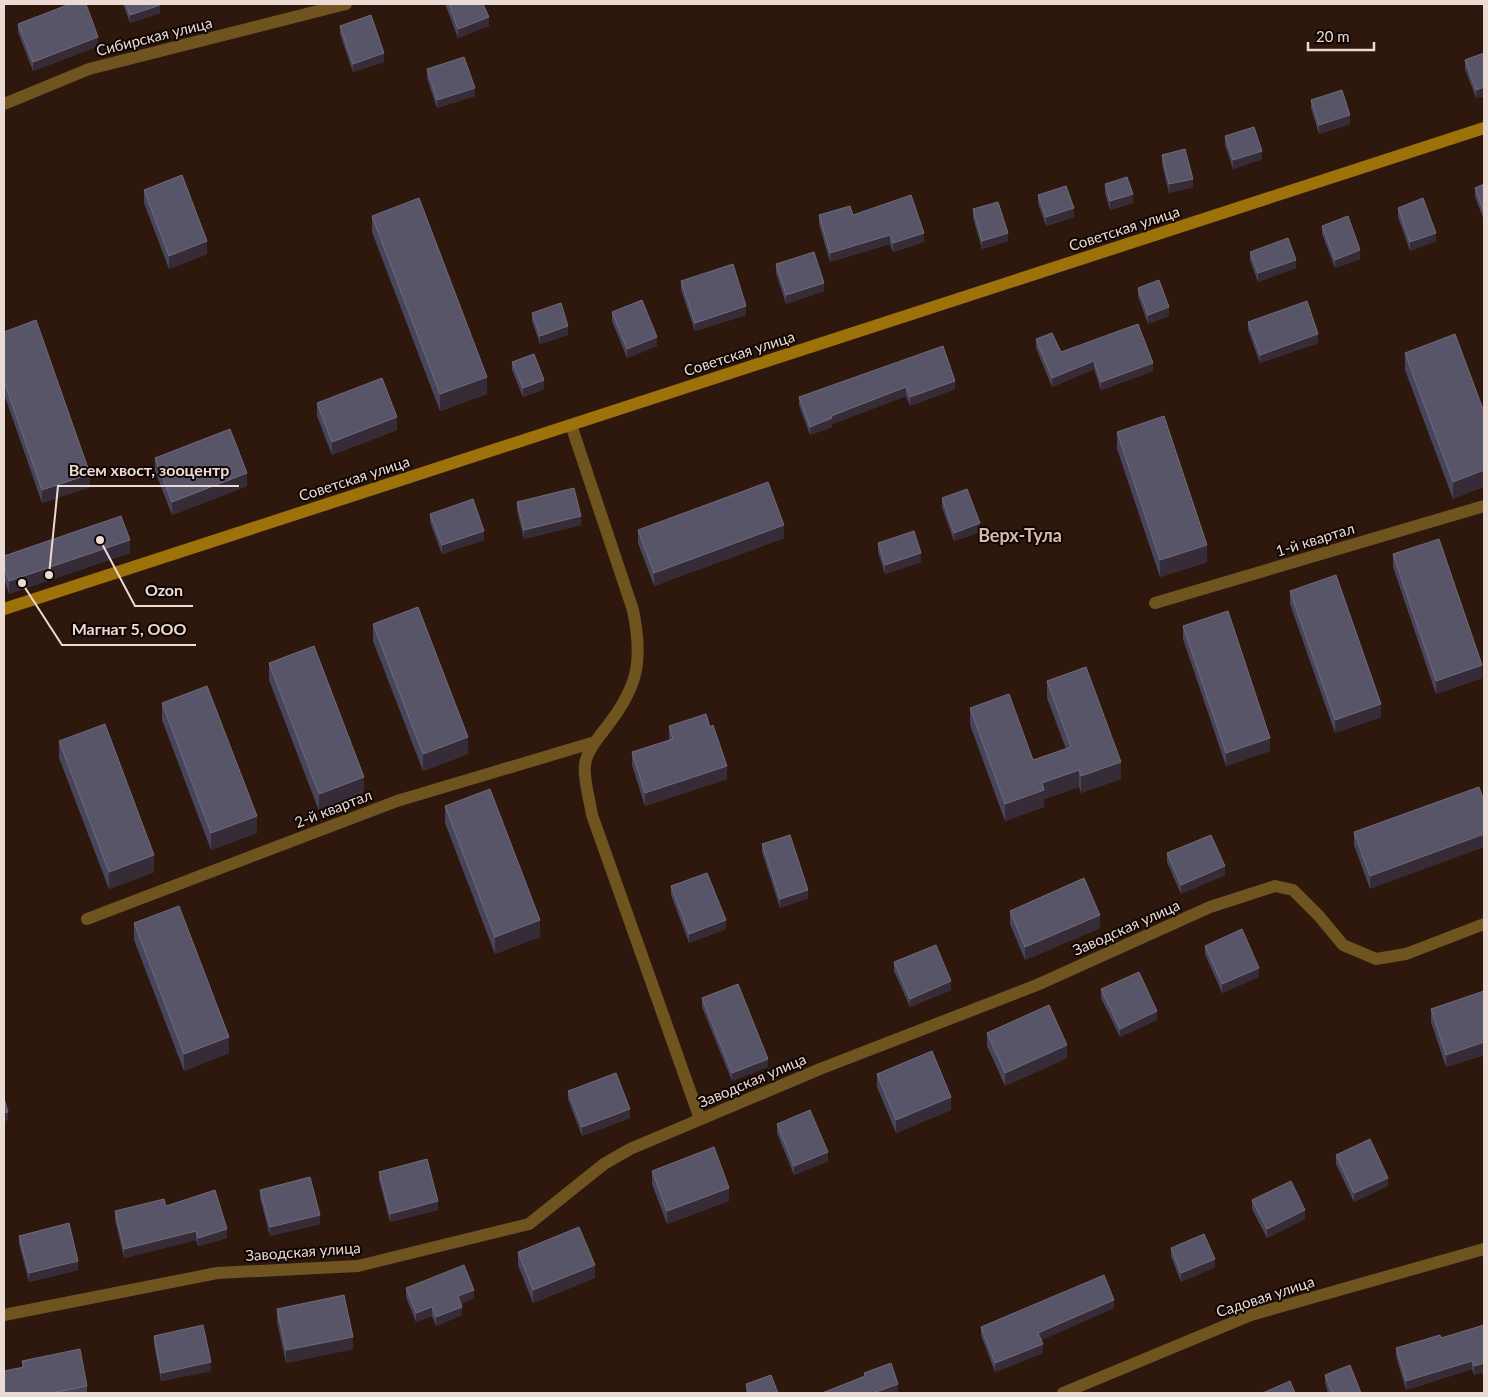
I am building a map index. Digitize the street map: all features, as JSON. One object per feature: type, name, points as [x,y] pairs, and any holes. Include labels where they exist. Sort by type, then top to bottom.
[{"type":"main road","name":"Советская улица","points":[[4,609],[1484,128]]},
{"type":"street","name":"Сибирская улица","points":[[4,104],[89,69],[346,4]]},
{"type":"street","points":[[571,425],[633,610],[639,640],[636,676],[621,709],[595,742],[584,765],[592,815],[700,1119]]},
{"type":"street","name":"1-й квартал","points":[[1155,603],[1484,506]]},
{"type":"street","name":"2-й квартал","points":[[87,919],[397,801],[595,742]]},
{"type":"street","name":"Заводская улица","points":[[4,1315],[217,1273],[358,1266],[529,1224],[604,1164],[630,1149],[820,1069],[1037,985],[1210,907],[1275,886],[1293,890],[1319,916],[1343,945],[1376,959],[1406,954],[1484,924]]},
{"type":"street","name":"Садовая улица","points":[[1063,1393],[1251,1315],[1484,1248]]},
{"type":"building","points":[[70,4],[86,4],[98,37],[33,62],[18,24]]},
{"type":"building","points":[[126,4],[160,4],[160,5],[130,15]]},
{"type":"building","points":[[449,4],[483,4],[489,17],[458,29]]},
{"type":"building","points":[[371,15],[384,53],[353,64],[340,26]]},
{"type":"building","points":[[1484,53],[1484,87],[1476,90],[1465,60]]},
{"type":"building","points":[[464,57],[475,88],[437,100],[427,69]]},
{"type":"building","points":[[1342,90],[1350,115],[1319,125],[1311,100]]},
{"type":"building","points":[[1254,127],[1262,151],[1233,160],[1225,136]]},
{"type":"building","points":[[1185,149],[1193,179],[1169,184],[1162,155]]},
{"type":"building","points":[[182,175],[207,241],[169,256],[144,190]]},
{"type":"building","points":[[1127,177],[1133,194],[1110,201],[1105,184]]},
{"type":"building","points":[[1484,184],[1484,212],[1475,188]]},
{"type":"building","points":[[1066,186],[1074,208],[1046,217],[1038,195]]},
{"type":"building","points":[[911,195],[924,233],[893,243],[890,235],[830,253],[819,215],[850,206],[853,215]]},
{"type":"building","points":[[419,198],[487,377],[440,394],[372,216]]},
{"type":"building","points":[[1423,198],[1436,233],[1410,242],[1398,208]]},
{"type":"building","points":[[998,202],[1008,233],[982,241],[973,209]]},
{"type":"building","points":[[1348,216],[1360,250],[1335,260],[1322,226]]},
{"type":"building","points":[[1288,238],[1296,260],[1258,273],[1250,252]]},
{"type":"building","points":[[814,252],[824,283],[786,295],[776,264]]},
{"type":"building","points":[[733,264],[746,306],[695,323],[681,281]]},
{"type":"building","points":[[1159,280],[1169,307],[1148,315],[1138,288]]},
{"type":"building","points":[[642,300],[657,337],[627,349],[612,312]]},
{"type":"building","points":[[1307,301],[1318,334],[1260,355],[1248,322]]},
{"type":"building","points":[[561,303],[568,326],[540,336],[532,313]]},
{"type":"building","points":[[36,320],[90,474],[42,490],[4,381],[4,332]]},
{"type":"building","points":[[1138,324],[1153,363],[1101,382],[1094,361],[1052,378],[1036,339],[1052,333],[1061,352]]},
{"type":"building","points":[[1455,334],[1484,412],[1484,470],[1453,482],[1405,353]]},
{"type":"building","points":[[943,346],[955,381],[910,397],[906,387],[831,416],[832,418],[810,427],[799,397]]},
{"type":"building","points":[[534,354],[544,380],[523,388],[512,362]]},
{"type":"building","points":[[382,378],[397,417],[332,442],[317,403]]},
{"type":"building","points":[[1164,416],[1207,545],[1160,560],[1117,432]]},
{"type":"building","points":[[230,429],[247,473],[172,502],[155,458]]},
{"type":"building","points":[[768,482],[784,525],[654,573],[638,530]]},
{"type":"building","points":[[574,488],[581,516],[524,530],[517,502]]},
{"type":"building","points":[[967,489],[980,523],[954,533],[942,498]]},
{"type":"building","points":[[473,499],[484,531],[442,545],[430,514]]},
{"type":"building","points":[[121,516],[130,540],[9,581],[4,566],[4,556]]},
{"type":"building","points":[[914,531],[921,553],[885,565],[878,543]]},
{"type":"building","points":[[1439,539],[1482,665],[1436,681],[1393,554]]},
{"type":"building","points":[[1336,575],[1381,704],[1335,720],[1290,591]]},
{"type":"building","points":[[418,607],[468,737],[423,754],[373,624]]},
{"type":"building","points":[[1228,611],[1270,738],[1226,753],[1183,626]]},
{"type":"building","points":[[314,646],[364,777],[319,794],[269,663]]},
{"type":"building","points":[[1086,667],[1121,762],[1081,776],[1079,770],[1042,783],[1044,790],[1005,804],[970,708],[1009,694],[1033,760],[1071,747],[1047,681]]},
{"type":"building","points":[[207,686],[257,816],[211,833],[162,703]]},
{"type":"building","points":[[706,714],[710,727],[713,725],[727,766],[645,793],[632,752],[673,739],[669,726]]},
{"type":"building","points":[[105,724],[154,855],[109,872],[59,741]]},
{"type":"building","points":[[1479,787],[1484,801],[1484,834],[1370,876],[1354,832]]},
{"type":"building","points":[[490,789],[540,920],[495,937],[445,806]]},
{"type":"building","points":[[790,835],[808,890],[780,899],[762,844]]},
{"type":"building","points":[[1211,835],[1225,866],[1181,885],[1167,853]]},
{"type":"building","points":[[707,873],[726,920],[689,934],[671,886]]},
{"type":"building","points":[[1084,878],[1100,915],[1025,947],[1010,911]]},
{"type":"building","points":[[179,906],[229,1037],[184,1054],[134,923]]},
{"type":"building","points":[[1242,929],[1259,968],[1222,984],[1205,946]]},
{"type":"building","points":[[936,945],[951,981],[910,999],[894,962]]},
{"type":"building","points":[[1139,972],[1157,1011],[1120,1029],[1101,989]]},
{"type":"building","points":[[738,984],[768,1059],[732,1073],[702,998]]},
{"type":"building","points":[[1484,991],[1484,1042],[1446,1055],[1431,1009]]},
{"type":"building","points":[[1049,1005],[1067,1045],[1005,1073],[987,1033]]},
{"type":"building","points":[[932,1051],[951,1097],[896,1120],[877,1074]]},
{"type":"building","points":[[616,1073],[630,1109],[582,1127],[568,1091]]},
{"type":"building","points":[[4,1098],[8,1112],[4,1113]]},
{"type":"building","points":[[810,1110],[828,1152],[794,1166],[777,1124]]},
{"type":"building","points":[[1370,1139],[1388,1178],[1354,1193],[1336,1155]]},
{"type":"building","points":[[714,1147],[729,1188],[667,1211],[652,1171]]},
{"type":"building","points":[[427,1159],[438,1201],[390,1214],[379,1172]]},
{"type":"building","points":[[310,1177],[320,1215],[270,1227],[260,1190]]},
{"type":"building","points":[[1291,1181],[1305,1210],[1267,1229],[1252,1200]]},
{"type":"building","points":[[215,1190],[227,1229],[198,1238],[196,1231],[124,1249],[115,1211],[164,1199],[166,1206]]},
{"type":"building","points":[[69,1223],[78,1261],[29,1273],[19,1236]]},
{"type":"building","points":[[579,1227],[595,1265],[533,1290],[518,1252]]},
{"type":"building","points":[[1204,1234],[1215,1259],[1181,1273],[1171,1248]]},
{"type":"building","points":[[464,1265],[474,1290],[458,1296],[462,1307],[436,1317],[432,1307],[416,1313],[406,1288]]},
{"type":"building","points":[[1104,1275],[1114,1300],[1038,1333],[1043,1344],[995,1363],[981,1327]]},
{"type":"building","points":[[344,1295],[353,1337],[286,1350],[277,1309]]},
{"type":"building","points":[[203,1325],[211,1362],[161,1373],[154,1336]]},
{"type":"building","points":[[1484,1325],[1484,1363],[1474,1366],[1472,1361],[1406,1381],[1396,1348],[1440,1335],[1441,1338]]},
{"type":"building","points":[[80,1349],[87,1386],[52,1393],[4,1393],[4,1371],[24,1367],[22,1361]]},
{"type":"building","points":[[891,1363],[898,1384],[873,1393],[822,1393],[865,1376],[864,1373]]},
{"type":"building","points":[[1350,1365],[1361,1393],[1332,1393],[1325,1375]]},
{"type":"building","points":[[771,1375],[778,1393],[749,1393],[746,1384]]},
{"type":"building","points":[[1290,1381],[1295,1393],[1260,1393],[1265,1392]]},
{"type":"place","name":"Ozon","points":[[100,540]]},
{"type":"place","name":"Всем хвост, зооцентр","points":[[49,575]]},
{"type":"place","name":"Магнат 5, ООО","points":[[22,583]]},
{"type":"district","name":"Верх-Тула","points":[[1020,535]]}]
